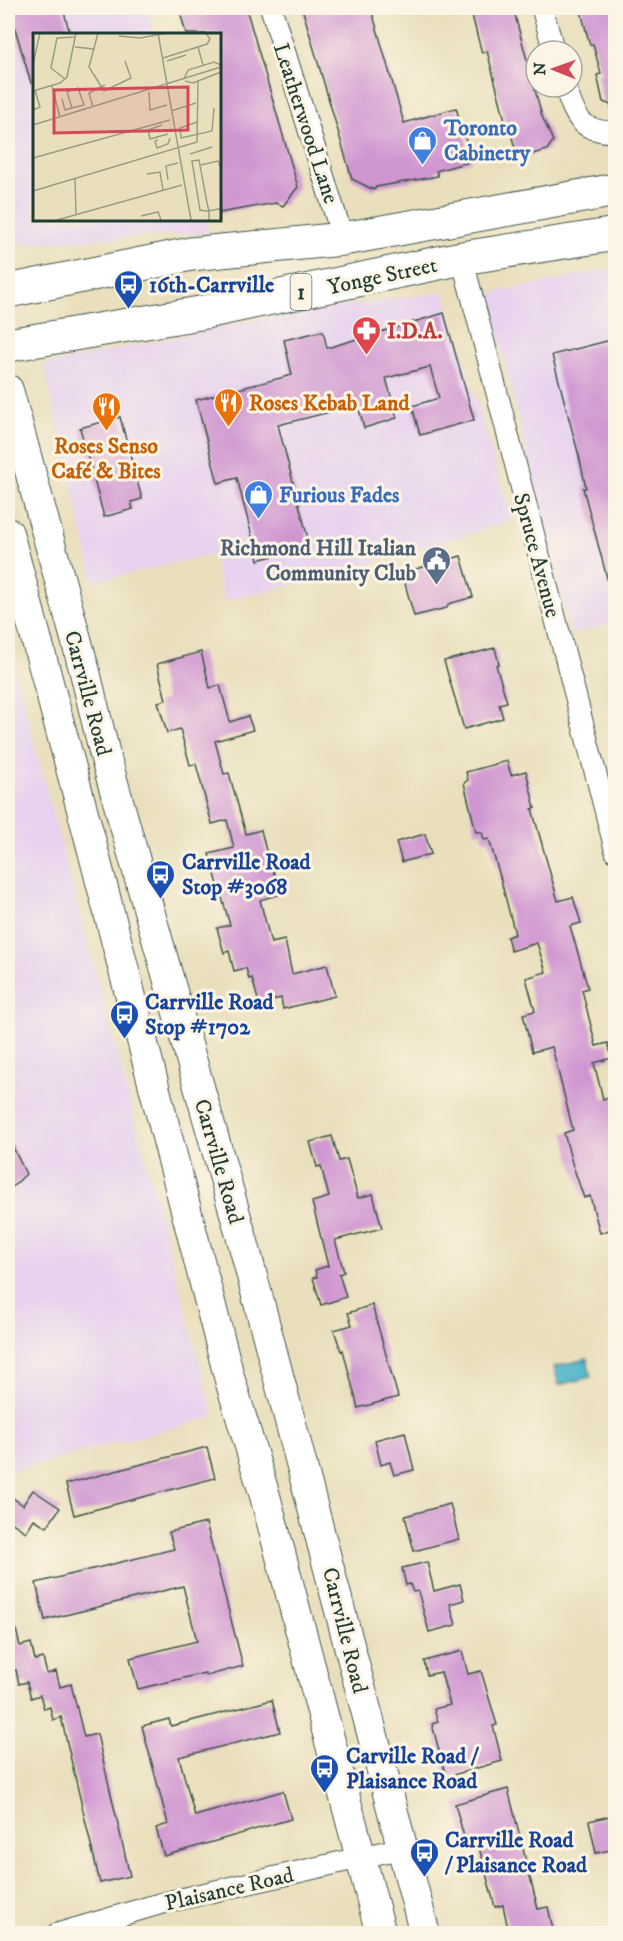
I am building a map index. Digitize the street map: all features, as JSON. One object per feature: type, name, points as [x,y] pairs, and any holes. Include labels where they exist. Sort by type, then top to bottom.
[{"type":"main road","name":"Yonge Street","points":[[8,291],[191,254],[343,239],[615,190]]},
{"type":"main road","name":"Yonge Street","points":[[8,345],[200,313],[462,258],[615,234]]},
{"type":"main road","name":"Carrville Road","points":[[8,390],[126,828],[243,1242],[425,1934]]},
{"type":"main road","name":"Carrville Road","points":[[8,533],[230,1380],[265,1496],[381,1934]]},
{"type":"main road","points":[[33,627],[69,616]]},
{"type":"main road","points":[[90,839],[126,828]]},
{"type":"street","name":"Leatherwood Lane","points":[[271,8],[343,239]]},
{"type":"street","points":[[542,8],[551,39]]},
{"type":"street","points":[[570,99],[579,122],[594,130],[615,132]]},
{"type":"street","name":"Spruce Avenue","points":[[462,258],[615,852]]},
{"type":"street","name":"Plaisance Road","points":[[57,1934],[159,1904],[402,1848]]},
{"type":"shaded area","points":[[8,8],[147,8],[154,33],[33,33],[33,220],[205,220],[208,233],[8,244]]},
{"type":"shaded area","points":[[615,268],[615,623],[571,634],[488,294]]},
{"type":"shaded area","points":[[444,292],[512,520],[330,576],[224,601],[212,554],[94,582],[44,365],[269,317]]},
{"type":"shaded area","points":[[8,645],[214,1417],[8,1472]]},
{"type":"water","points":[[587,1359],[591,1377],[559,1385],[554,1367]]},
{"type":"building","points":[[9,8],[63,8],[70,33],[33,33],[33,82],[31,83]]},
{"type":"building","points":[[179,8],[246,8],[298,187],[283,206],[276,203],[220,213],[220,33],[186,33]]},
{"type":"building","points":[[302,8],[371,8],[404,123],[456,108],[472,161],[436,171],[438,176],[376,187],[374,190],[352,179]]},
{"type":"building","points":[[476,8],[513,8],[524,49],[524,99],[537,99],[553,141],[547,150],[529,155],[528,152],[517,155],[508,124],[506,124],[487,51],[482,53],[471,11],[477,10]]},
{"type":"building","points":[[580,8],[615,8],[615,108],[603,102],[597,75],[601,74]]},
{"type":"building","points":[[444,313],[474,420],[420,435],[412,406],[439,398],[430,367],[386,378],[397,418],[364,428],[358,405],[278,425],[310,546],[258,560],[237,478],[218,483],[196,400],[292,375],[284,340],[323,331],[327,348]]},
{"type":"building","points":[[615,339],[615,593],[611,593],[583,488],[586,488],[579,456],[552,355]]},
{"type":"building","points":[[120,417],[142,499],[131,502],[133,509],[104,517],[80,428]]},
{"type":"building","name":"Richmond Hill Italian Community Club","points":[[461,556],[473,597],[448,604],[447,608],[414,616],[402,573]]},
{"type":"building","points":[[495,648],[499,664],[496,665],[507,702],[499,704],[503,718],[464,729],[444,661]]},
{"type":"building","points":[[201,652],[210,688],[220,685],[230,722],[248,716],[253,730],[215,741],[224,774],[229,773],[246,834],[261,830],[270,867],[272,866],[280,894],[260,900],[271,943],[285,940],[292,974],[327,965],[335,996],[283,1009],[281,998],[259,1003],[252,978],[249,979],[246,968],[234,971],[229,951],[224,953],[217,928],[230,925],[209,854],[234,848],[227,820],[212,824],[196,764],[190,765],[180,729],[167,733],[158,702],[166,700],[157,664]]},
{"type":"building","points":[[507,761],[511,775],[526,771],[535,808],[532,809],[558,901],[573,897],[581,923],[570,926],[588,988],[582,990],[596,1046],[608,1043],[612,1058],[594,1063],[603,1099],[615,1095],[615,1228],[600,1233],[590,1196],[584,1198],[564,1133],[573,1130],[552,1047],[532,1052],[523,1014],[535,1011],[526,978],[546,972],[537,943],[511,951],[507,937],[515,934],[499,873],[489,839],[484,840],[482,832],[476,832],[464,783],[468,780],[466,772]]},
{"type":"building","points":[[425,834],[431,854],[402,862],[396,842]]},
{"type":"building","points":[[332,1136],[339,1161],[347,1159],[358,1198],[373,1194],[382,1228],[335,1240],[344,1272],[339,1274],[346,1297],[321,1305],[313,1278],[317,1277],[315,1270],[328,1266],[312,1202],[329,1197],[321,1166],[317,1167],[310,1142]]},
{"type":"building","points":[[8,1137],[26,1174],[8,1191]]},
{"type":"building","points":[[372,1305],[398,1397],[358,1408],[343,1350],[341,1351],[334,1330],[352,1325],[348,1313]]},
{"type":"building","points":[[405,1432],[414,1470],[394,1475],[390,1462],[381,1465],[375,1440]]},
{"type":"building","points":[[207,1447],[215,1478],[74,1515],[66,1484]]},
{"type":"building","points":[[33,1490],[60,1508],[47,1527],[34,1519],[26,1532],[8,1520],[8,1495],[23,1505]]},
{"type":"building","points":[[450,1504],[459,1539],[414,1551],[405,1516]]},
{"type":"building","points":[[206,1523],[243,1666],[206,1676],[205,1673],[138,1689],[130,1658],[197,1641],[183,1586],[45,1620],[36,1583],[174,1549],[169,1532]]},
{"type":"building","points":[[427,1562],[434,1591],[460,1584],[464,1600],[450,1604],[456,1625],[429,1632],[418,1591],[413,1592],[410,1584],[406,1585],[402,1568]]},
{"type":"building","points":[[13,1617],[20,1646],[31,1643],[35,1660],[43,1658],[47,1674],[56,1671],[60,1687],[71,1684],[84,1737],[97,1734],[130,1876],[100,1883],[61,1717],[53,1720],[50,1707],[44,1709],[40,1695],[31,1698],[27,1682],[19,1684],[16,1670],[8,1672],[8,1618]]},
{"type":"building","points":[[462,1651],[468,1674],[481,1671],[497,1725],[493,1726],[502,1761],[446,1777],[432,1724],[438,1722],[434,1709],[450,1705],[441,1672],[427,1675],[424,1661]]},
{"type":"building","points":[[272,1700],[280,1732],[179,1757],[195,1816],[283,1791],[291,1819],[164,1856],[156,1828],[168,1824],[142,1726],[169,1719],[171,1726]]},
{"type":"building","points":[[508,1789],[538,1909],[548,1907],[554,1934],[509,1934],[503,1905],[495,1907],[477,1840],[466,1844],[455,1804]]},
{"type":"building","points":[[610,1816],[615,1849],[596,1853],[589,1821]]},
{"type":"place","name":"Toronto Cabinetry","points":[[423,166]]},
{"type":"place","name":"16th-Carrville","points":[[128,310]]},
{"type":"place","name":"I.D.A.","points":[[366,356]]},
{"type":"place","name":"Roses Kebab Land","points":[[228,428]]},
{"type":"place","name":"Roses Senso Café & Bites","points":[[106,432]]},
{"type":"place","name":"Furious Fades","points":[[258,520]]},
{"type":"place","name":"Richmond Hill Italian Community Club","points":[[437,586]]},
{"type":"place","name":"Carrville Road Stop #3068","points":[[161,900]]},
{"type":"place","name":"Carrville Road Stop #1702","points":[[124,1040]]},
{"type":"place","name":"Carville Road / Plaisance Road","points":[[325,1794]]},
{"type":"place","name":"Carrville Road / Plaisance Road","points":[[424,1878]]}]
